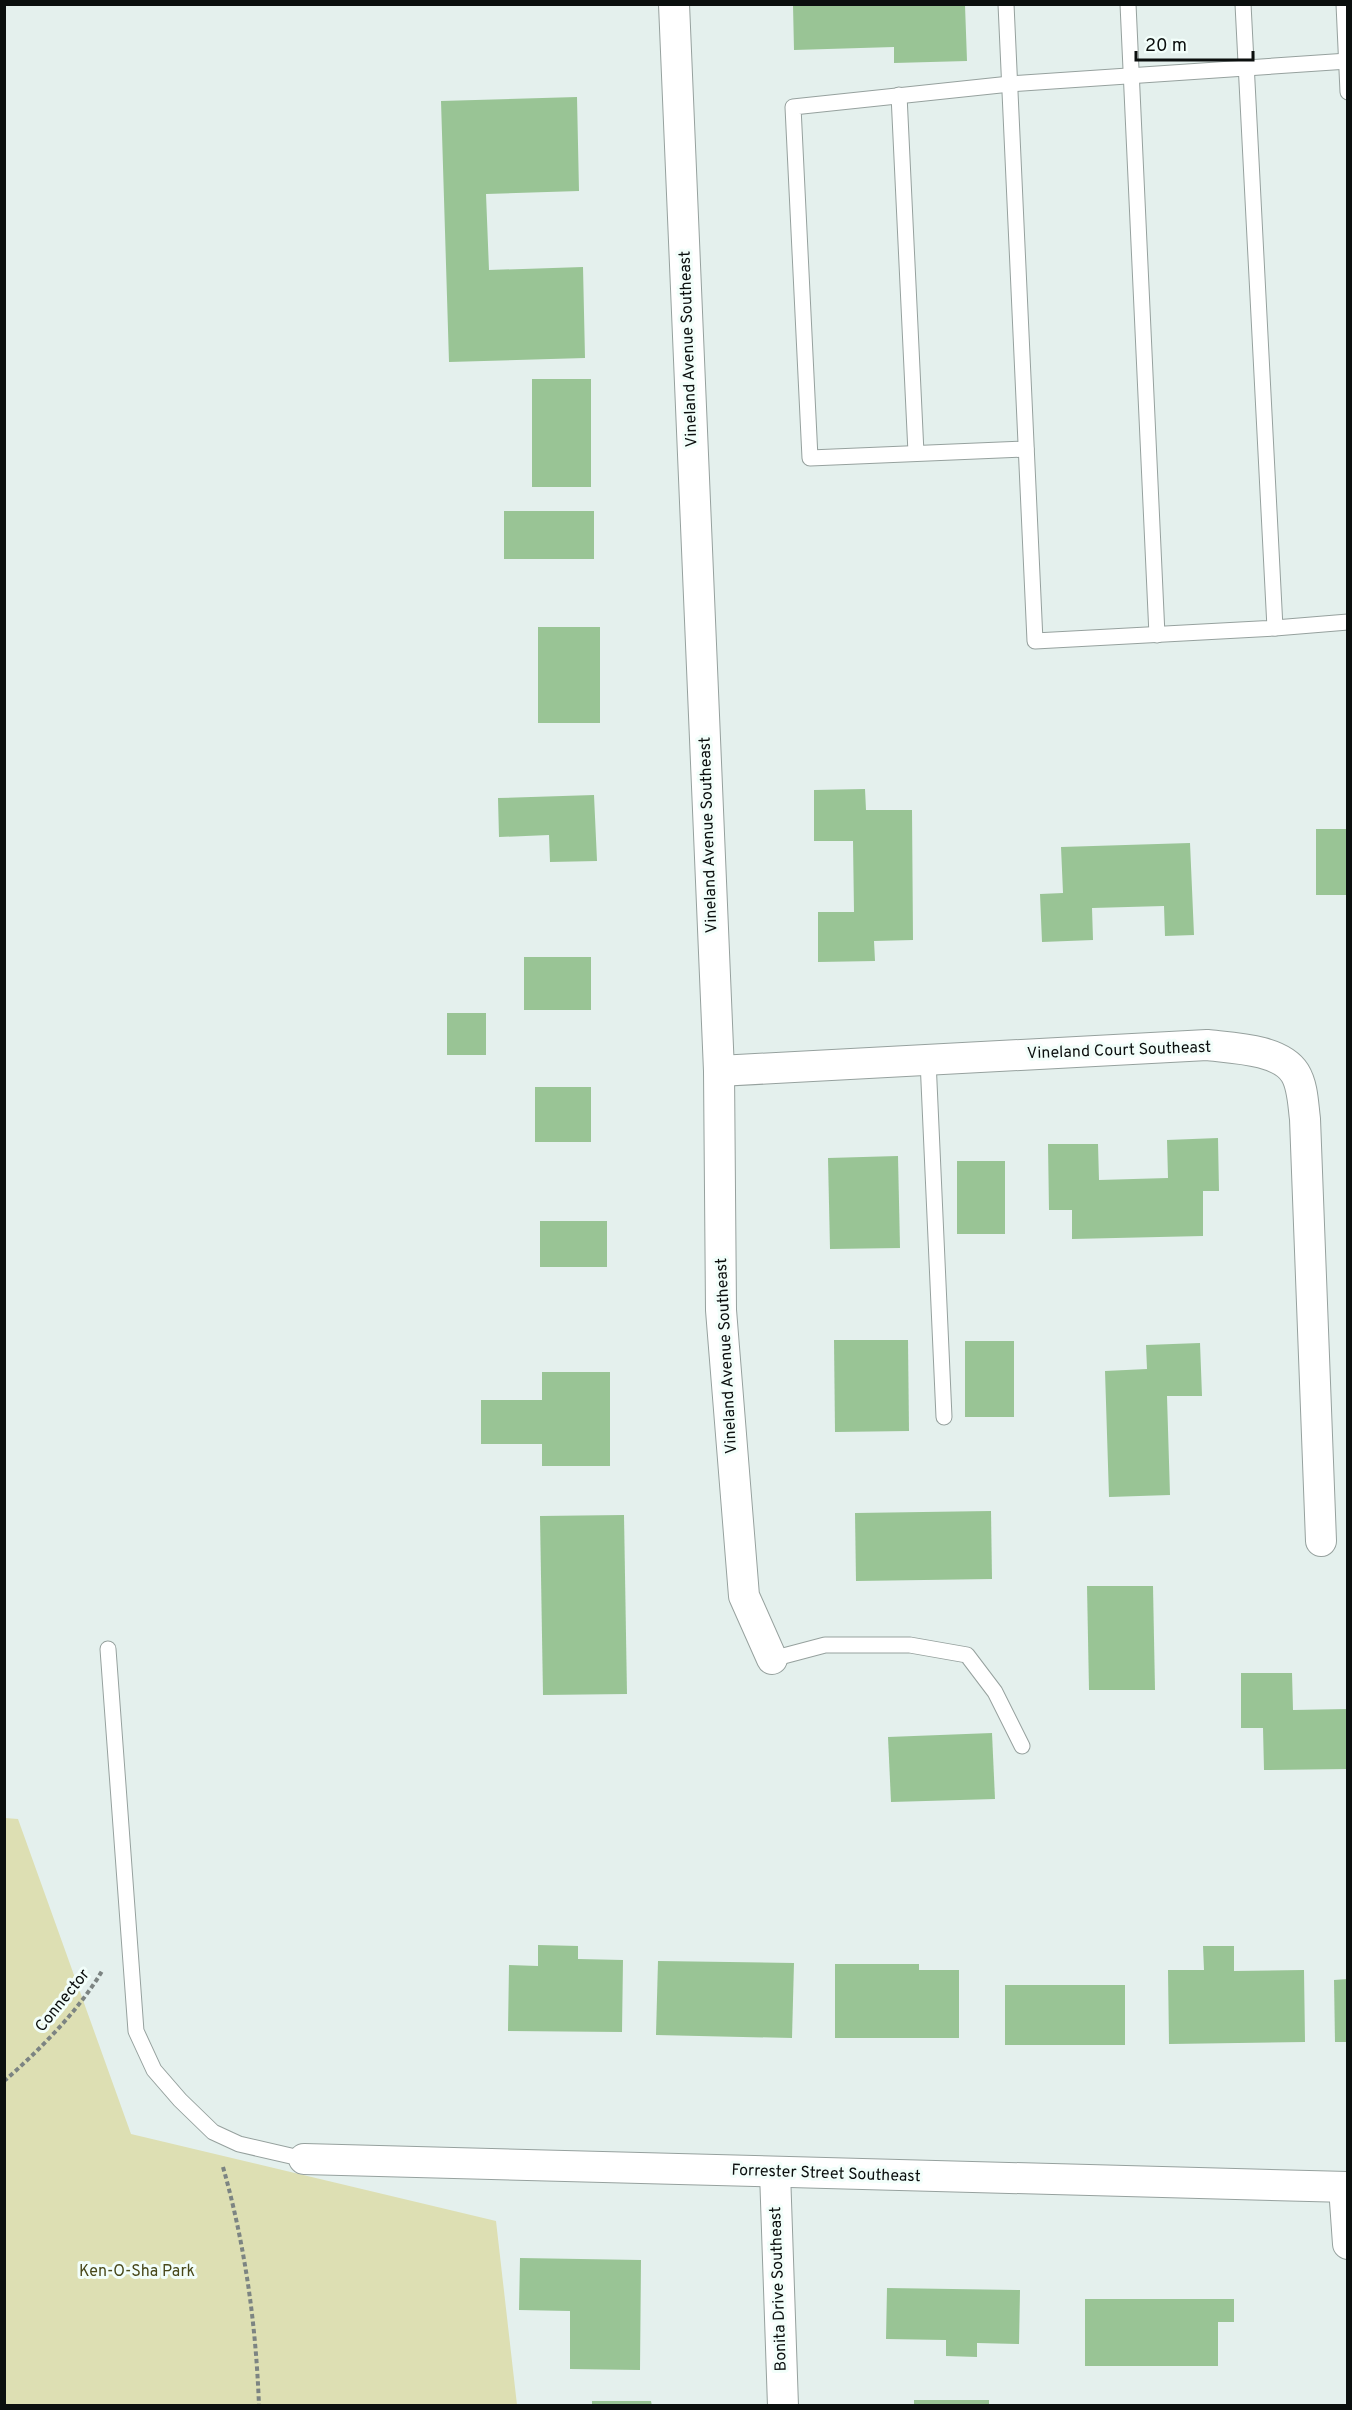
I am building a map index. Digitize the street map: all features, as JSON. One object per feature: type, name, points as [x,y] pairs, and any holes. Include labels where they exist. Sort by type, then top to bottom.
[{"type":"street","name":"Vineland Avenue Southeast","points":[[674,4],[719,1071],[721,1310],[744,1596],[772,1659]]},
{"type":"street","name":"Vineland Court Southeast","points":[[719,1071],[1207,1045],[1252,1050],[1276,1058],[1294,1072],[1302,1095],[1305,1119],[1321,1541]]},
{"type":"street","name":"Forrester Street Southeast","points":[[304,2159],[1346,2187]]},
{"type":"street","name":"Bonita Drive Southeast","points":[[775,2172],[783,2406]]},
{"type":"street","points":[[1346,2187],[1347,2244]]},
{"type":"lane","points":[[1006,4],[1035,641],[1347,622]]},
{"type":"lane","points":[[1128,4],[1156,635]]},
{"type":"lane","points":[[1243,4],[1275,628]]},
{"type":"lane","points":[[1344,4],[1347,92]]},
{"type":"lane","points":[[1026,449],[810,458],[793,107],[1010,84],[1347,61]]},
{"type":"lane","points":[[899,95],[916,453]]},
{"type":"lane","points":[[928,1060],[944,1417]]},
{"type":"lane","points":[[772,1659],[825,1645],[910,1645],[967,1655],[995,1692],[1022,1746]]},
{"type":"lane","points":[[108,1649],[136,2031],[154,2070],[180,2100],[213,2132],[239,2144],[304,2159]]},
{"type":"path","name":"Connector","points":[[4,2081],[31,2059],[94,1986],[128,1926]]},
{"type":"path","points":[[213,2132],[246,2262],[257,2349],[259,2406]]},
{"type":"green space","name":"Ken-O-Sha Park","points":[[5,1818],[18,1819],[131,2134],[496,2221],[517,2405],[5,2405]]},
{"type":"building","points":[[793,5],[965,5],[967,61],[894,63],[894,47],[794,50]]},
{"type":"building","points":[[577,97],[579,191],[486,194],[489,270],[583,267],[585,358],[449,362],[441,101]]},
{"type":"building","points":[[532,379],[591,379],[591,487],[532,487]]},
{"type":"building","points":[[504,511],[594,511],[594,559],[504,559]]},
{"type":"building","points":[[538,627],[600,627],[600,723],[538,723]]},
{"type":"building","points":[[865,789],[866,810],[912,810],[913,940],[874,941],[875,961],[818,962],[818,912],[854,912],[853,841],[814,841],[814,790]]},
{"type":"building","points":[[594,795],[597,861],[550,862],[549,835],[499,837],[498,798]]},
{"type":"building","points":[[1316,829],[1348,829],[1348,895],[1316,895]]},
{"type":"building","points":[[1190,843],[1194,935],[1165,936],[1164,906],[1092,908],[1093,940],[1042,942],[1040,894],[1063,893],[1061,847]]},
{"type":"building","points":[[524,957],[591,957],[591,1010],[524,1010]]},
{"type":"building","points":[[447,1013],[486,1013],[486,1055],[447,1055]]},
{"type":"building","points":[[535,1087],[591,1087],[591,1142],[535,1142]]},
{"type":"building","points":[[1218,1138],[1219,1191],[1203,1191],[1203,1236],[1072,1239],[1072,1210],[1049,1210],[1048,1144],[1098,1144],[1099,1180],[1168,1178],[1167,1140]]},
{"type":"building","points":[[898,1156],[900,1248],[830,1249],[828,1158]]},
{"type":"building","points":[[957,1161],[1005,1161],[1005,1234],[957,1234]]},
{"type":"building","points":[[540,1221],[607,1221],[607,1267],[540,1267]]},
{"type":"building","points":[[834,1340],[908,1340],[909,1431],[835,1432]]},
{"type":"building","points":[[965,1341],[1014,1341],[1014,1417],[965,1417]]},
{"type":"building","points":[[1200,1343],[1202,1396],[1167,1396],[1170,1495],[1109,1497],[1105,1371],[1147,1369],[1146,1345]]},
{"type":"building","points":[[542,1372],[610,1372],[610,1466],[542,1466],[542,1444],[481,1444],[481,1400],[542,1400]]},
{"type":"building","points":[[991,1511],[992,1579],[856,1581],[855,1513]]},
{"type":"building","points":[[624,1515],[627,1694],[543,1695],[540,1516]]},
{"type":"building","points":[[1087,1586],[1153,1586],[1155,1690],[1089,1690]]},
{"type":"building","points":[[1241,1673],[1292,1673],[1293,1710],[1348,1709],[1348,1769],[1264,1770],[1263,1728],[1241,1728]]},
{"type":"building","points":[[992,1733],[995,1799],[891,1802],[888,1737]]},
{"type":"building","points":[[538,1945],[578,1946],[578,1959],[623,1960],[622,2032],[508,2031],[509,1965],[538,1966]]},
{"type":"building","points":[[1203,1946],[1234,1946],[1234,1971],[1304,1970],[1305,2042],[1169,2044],[1168,1970],[1204,1970]]},
{"type":"building","points":[[658,1961],[794,1963],[792,2038],[656,2035]]},
{"type":"building","points":[[835,1964],[919,1964],[919,1970],[959,1970],[959,2038],[835,2038]]},
{"type":"building","points":[[1348,1979],[1348,2042],[1335,2042],[1334,1980]]},
{"type":"building","points":[[1005,1985],[1125,1985],[1125,2045],[1005,2045]]},
{"type":"building","points":[[520,2258],[641,2260],[640,2370],[570,2369],[570,2311],[519,2310]]},
{"type":"building","points":[[887,2288],[1020,2290],[1019,2344],[977,2343],[977,2357],[946,2356],[946,2340],[886,2339]]},
{"type":"building","points":[[1085,2299],[1234,2299],[1234,2322],[1218,2322],[1218,2366],[1085,2366]]},
{"type":"building","points":[[914,2400],[989,2400],[989,2406],[914,2406]]},
{"type":"building","points":[[592,2401],[651,2401],[652,2406],[592,2406]]}]
